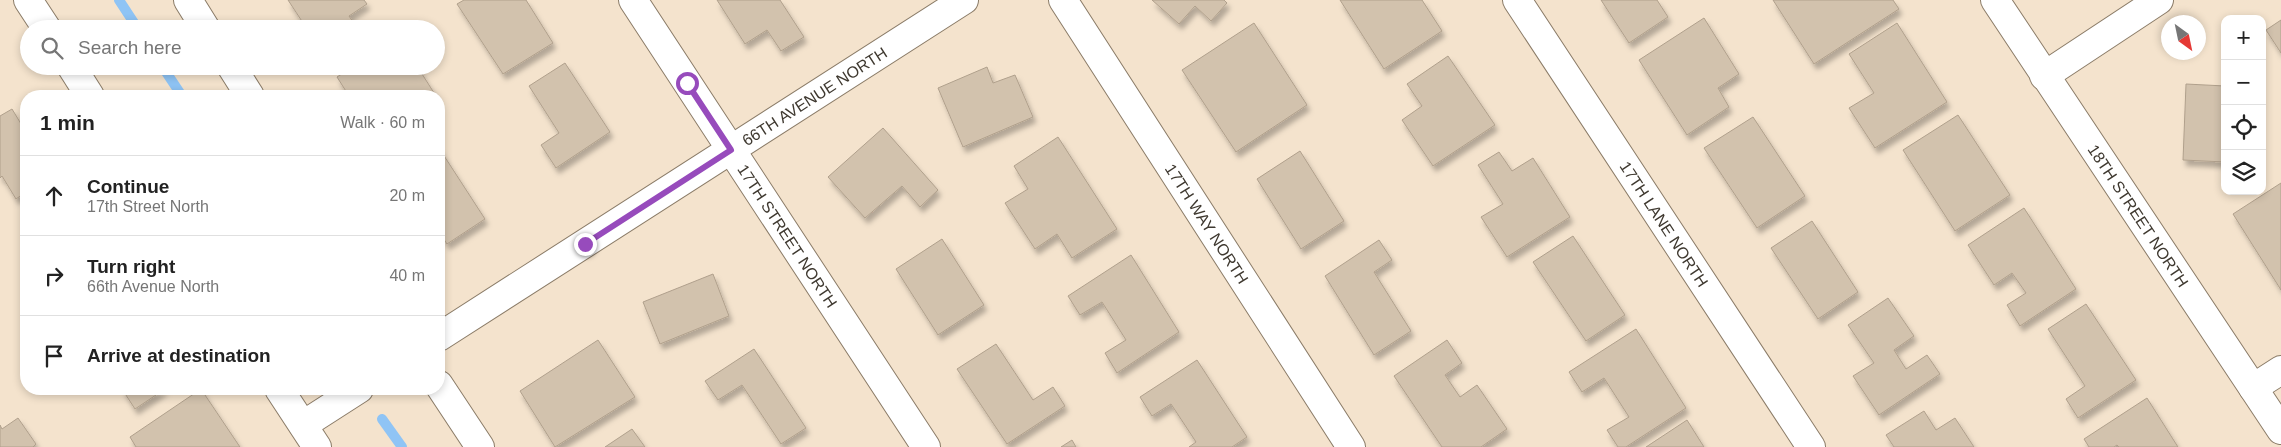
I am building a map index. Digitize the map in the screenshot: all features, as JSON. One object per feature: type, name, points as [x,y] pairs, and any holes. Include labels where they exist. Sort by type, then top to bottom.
[{"type":"street","points":[[28,0],[41,20]]},
{"type":"street","points":[[188,0],[200,20]]},
{"type":"street","name":"17TH STREET NORTH","points":[[632,0],[926,447]]},
{"type":"street","name":"66TH AVENUE NORTH","points":[[445,333],[964,0]]},
{"type":"street","name":"17TH WAY NORTH","points":[[1063,0],[1351,447]]},
{"type":"street","name":"17TH LANE NORTH","points":[[1517,0],[1811,447]]},
{"type":"street","name":"18TH STREET NORTH","points":[[1994,0],[2281,430]]},
{"type":"street","points":[[2044,76],[2159,0]]},
{"type":"street","points":[[77,75],[86,90]]},
{"type":"street","points":[[237,75],[246,90]]},
{"type":"street","points":[[2253,388],[2281,370]]},
{"type":"street","points":[[445,394],[480,447]]},
{"type":"street","points":[[284,395],[310,436],[353,395]]},
{"type":"building","points":[[288,0],[364,0],[367,4],[349,16],[352,20],[301,20]]},
{"type":"building","points":[[464,0],[526,0],[553,43],[503,74],[457,4]]},
{"type":"building","points":[[717,0],[780,0],[804,37],[781,51],[767,30],[745,44]]},
{"type":"building","points":[[1152,0],[1224,0],[1227,3],[1211,21],[1195,6],[1179,24]]},
{"type":"building","points":[[1340,0],[1422,0],[1442,31],[1384,69]]},
{"type":"building","points":[[1601,0],[1657,0],[1668,17],[1629,43]]},
{"type":"building","points":[[1773,0],[1893,0],[1899,9],[1814,64]]},
{"type":"building","points":[[1704,18],[1739,74],[1718,88],[1729,107],[1687,135],[1639,60]]},
{"type":"building","points":[[2281,20],[2281,53],[2266,30]]},
{"type":"building","points":[[1254,23],[1307,105],[1236,152],[1182,70]]},
{"type":"building","points":[[1897,23],[1947,102],[1875,148],[1849,108],[1874,93],[1849,54]]},
{"type":"building","points":[[1448,56],[1495,125],[1433,166],[1402,120],[1422,106],[1407,84]]},
{"type":"building","points":[[565,63],[610,132],[556,168],[541,145],[559,133],[529,86]]},
{"type":"building","points":[[987,67],[993,83],[1015,75],[1033,117],[963,147],[938,88]]},
{"type":"building","points":[[340,75],[423,75],[432,90],[345,90],[337,77]]},
{"type":"building","points":[[2186,84],[2221,86],[2221,162],[2183,160]]},
{"type":"building","points":[[12,109],[20,122],[20,196],[16,199],[2,176],[0,178],[0,116]]},
{"type":"building","points":[[1958,115],[2010,195],[1955,231],[1903,150]]},
{"type":"building","points":[[1753,117],[1805,196],[1757,228],[1704,148]]},
{"type":"building","points":[[883,128],[938,190],[920,207],[902,186],[865,218],[828,177]]},
{"type":"building","points":[[1058,137],[1117,229],[1072,258],[1057,234],[1035,249],[1005,203],[1028,189],[1014,166]]},
{"type":"building","points":[[1300,151],[1344,221],[1301,249],[1257,179]]},
{"type":"building","points":[[1499,152],[1512,171],[1533,158],[1570,217],[1507,257],[1481,217],[1503,204],[1478,165]]},
{"type":"building","points":[[445,157],[485,219],[447,244],[445,241]]},
{"type":"building","points":[[2281,183],[2281,290],[2233,214],[2262,195],[2266,195],[2266,193]]},
{"type":"building","points":[[2024,208],[2076,289],[2020,326],[2007,305],[2026,293],[2012,273],[1994,285],[1968,245]]},
{"type":"building","points":[[1812,221],[1858,292],[1818,319],[1771,248]]},
{"type":"building","points":[[1573,236],[1625,315],[1586,341],[1533,262]]},
{"type":"building","points":[[942,239],[984,305],[938,335],[896,269]]},
{"type":"building","points":[[1379,240],[1392,260],[1374,272],[1411,331],[1374,355],[1325,276]]},
{"type":"building","points":[[1131,255],[1179,332],[1117,373],[1105,353],[1126,340],[1102,302],[1080,315],[1068,296]]},
{"type":"building","points":[[713,274],[729,316],[660,344],[643,302]]},
{"type":"building","points":[[1888,298],[1914,336],[1894,350],[1906,369],[1927,355],[1940,374],[1879,415],[1853,376],[1874,363],[1848,325]]},
{"type":"building","points":[[2086,304],[2136,380],[2078,418],[2066,399],[2085,386],[2048,329]]},
{"type":"building","points":[[1636,329],[1686,408],[1626,447],[1618,447],[1607,430],[1629,417],[1604,378],[1582,392],[1569,372]]},
{"type":"building","points":[[598,340],[635,397],[555,447],[520,391]]},
{"type":"building","points":[[1447,340],[1462,363],[1445,375],[1460,397],[1477,385],[1507,429],[1481,447],[1442,447],[1394,376]]},
{"type":"building","points":[[996,344],[1033,400],[1053,387],[1065,406],[1007,444],[957,369]]},
{"type":"building","points":[[754,349],[806,428],[781,444],[742,385],[718,400],[705,381]]},
{"type":"building","points":[[1197,360],[1247,437],[1232,447],[1189,447],[1196,442],[1171,404],[1152,416],[1140,397]]},
{"type":"building","points":[[126,395],[156,395],[135,409]]},
{"type":"building","points":[[192,395],[205,395],[240,447],[136,447],[130,437]]},
{"type":"building","points":[[2147,398],[2178,447],[2119,447],[2117,445],[2114,447],[2089,447],[2084,439]]},
{"type":"building","points":[[1924,411],[1936,430],[1955,418],[1974,447],[1894,447],[1886,435]]},
{"type":"building","points":[[18,418],[36,444],[33,447],[0,447],[0,425],[2,429]]},
{"type":"building","points":[[1687,420],[1704,447],[1646,447]]},
{"type":"building","points":[[632,429],[645,447],[605,447]]},
{"type":"building","points":[[1072,440],[1076,447],[1061,447]]},
{"type":"waterway","points":[[119,0],[132,20]]},
{"type":"waterway","points":[[168,75],[178,90]]},
{"type":"waterway","points":[[382,419],[402,447]]},
{"type":"route","points":[[585,244],[731,150],[687,83]]}]
